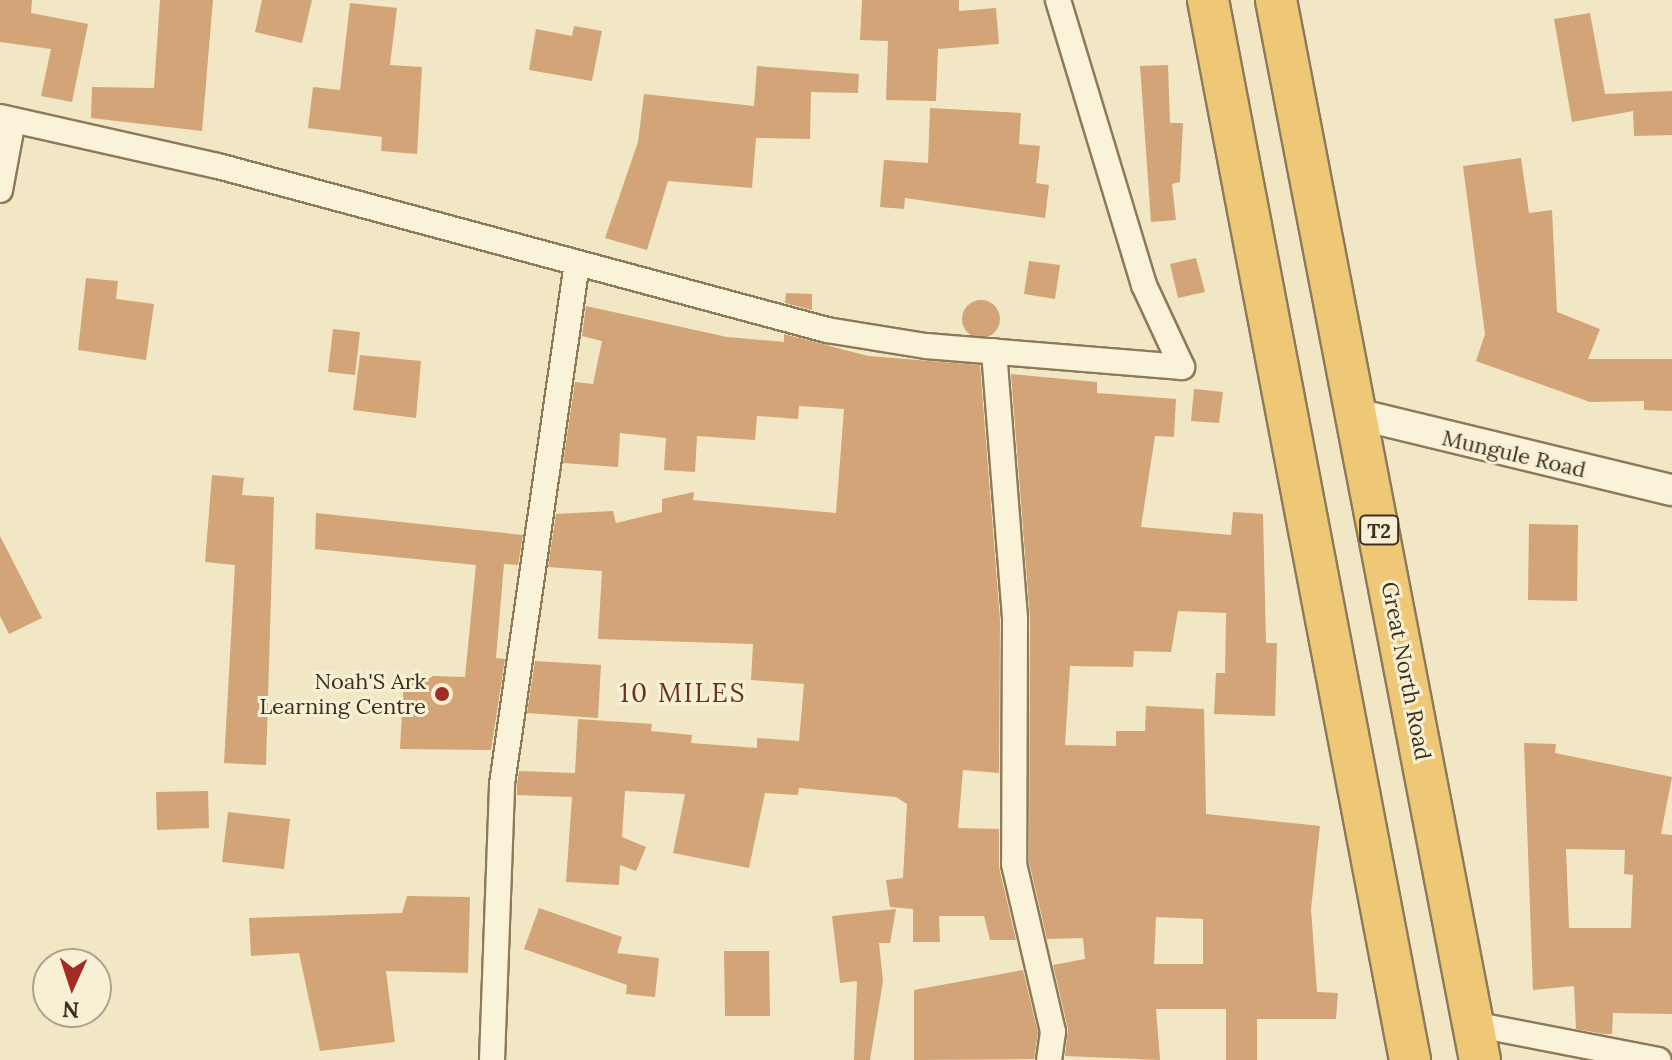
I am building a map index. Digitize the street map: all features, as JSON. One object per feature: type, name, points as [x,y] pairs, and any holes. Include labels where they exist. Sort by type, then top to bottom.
[{"type":"highway","points":[[1208,0],[1410,1060]]},
{"type":"highway","name":"Great North Road","points":[[1276,0],[1476,1042]]},
{"type":"street","points":[[0,190],[7,118],[827,330],[994,351],[1182,367],[1144,285],[1058,0]]},
{"type":"street","points":[[492,1060],[502,784],[577,263]]},
{"type":"street","points":[[994,351],[1015,619],[1014,864],[1053,1032],[1049,1060]]},
{"type":"street","name":"Mungule Road","points":[[1357,414],[1672,490]]},
{"type":"street","points":[[1476,1042],[1659,1060]]},
{"type":"building","points":[[0,0],[32,0],[31,13],[88,24],[72,102],[41,96],[51,49],[0,42]]},
{"type":"building","points":[[160,0],[213,0],[202,131],[91,118],[92,87],[154,88]]},
{"type":"building","points":[[262,0],[312,0],[302,43],[255,32]]},
{"type":"building","points":[[862,0],[959,0],[959,11],[996,8],[999,44],[938,49],[936,101],[886,100],[888,41],[860,40]]},
{"type":"building","points":[[350,3],[397,8],[390,65],[422,67],[417,154],[381,151],[382,137],[308,128],[313,87],[340,90]]},
{"type":"building","points":[[1590,13],[1605,94],[1672,91],[1672,135],[1634,136],[1633,111],[1572,122],[1554,19]]},
{"type":"building","points":[[574,26],[602,31],[592,81],[529,70],[536,29],[572,36]]},
{"type":"building","points":[[1168,65],[1170,123],[1183,123],[1180,182],[1172,184],[1176,220],[1151,222],[1140,66]]},
{"type":"building","points":[[757,66],[859,74],[858,93],[811,92],[810,139],[756,138],[752,188],[668,181],[647,250],[605,238],[638,142],[644,94],[754,106]]},
{"type":"building","points":[[930,108],[1021,113],[1019,144],[1040,146],[1036,183],[1049,185],[1045,218],[905,198],[904,209],[880,207],[884,160],[928,163]]},
{"type":"building","points":[[1521,158],[1529,213],[1552,210],[1557,312],[1600,329],[1588,359],[1672,359],[1672,411],[1644,410],[1644,401],[1590,402],[1476,361],[1485,334],[1463,166]]},
{"type":"building","points":[[1196,258],[1205,292],[1178,298],[1170,264]]},
{"type":"building","points":[[1029,261],[1060,265],[1055,299],[1024,294]]},
{"type":"building","points":[[86,278],[118,281],[116,299],[154,304],[146,360],[78,350]]},
{"type":"building","points":[[786,293],[812,294],[812,310],[785,303]]},
{"type":"building","points":[[981,300],[994,306],[1000,319],[994,332],[981,338],[968,332],[962,319],[968,306]]},
{"type":"building","points":[[586,306],[727,337],[784,342],[784,334],[868,356],[980,365],[1000,620],[999,773],[963,770],[958,828],[999,829],[999,867],[1016,940],[990,940],[984,916],[939,916],[940,942],[913,942],[913,909],[890,907],[886,880],[903,878],[907,804],[896,797],[799,788],[798,795],[765,793],[749,868],[673,853],[685,794],[625,791],[622,837],[646,847],[636,871],[620,865],[619,885],[566,882],[572,797],[517,795],[517,785],[519,771],[575,773],[578,719],[652,724],[651,731],[692,735],[691,743],[757,748],[757,738],[799,741],[804,684],[751,680],[753,644],[598,639],[602,571],[548,567],[556,514],[613,511],[616,523],[662,512],[662,499],[694,492],[693,500],[836,513],[844,409],[799,406],[798,419],[757,416],[755,440],[697,436],[695,472],[664,470],[666,438],[620,433],[618,467],[563,463],[575,382],[593,384],[602,341],[582,336]]},
{"type":"building","points":[[333,329],[360,332],[355,375],[328,372]]},
{"type":"building","points":[[360,355],[421,361],[416,418],[353,410]]},
{"type":"building","points":[[1011,374],[1097,382],[1097,393],[1176,399],[1174,437],[1155,436],[1141,527],[1231,535],[1233,512],[1263,514],[1266,643],[1277,643],[1275,716],[1214,714],[1216,673],[1225,673],[1226,613],[1178,611],[1171,652],[1134,651],[1133,667],[1070,666],[1065,745],[1116,746],[1116,731],[1145,731],[1146,706],[1204,709],[1206,814],[1320,826],[1311,909],[1317,992],[1338,993],[1336,1019],[1257,1019],[1257,1060],[1226,1060],[1226,1009],[1156,1009],[1160,1060],[1065,1056],[1068,1029],[1053,965],[1085,959],[1083,938],[1047,939],[1029,862],[1030,618]],"holes":[[[1156,917],[1203,919],[1203,964],[1154,964]]]},
{"type":"building","points":[[1194,389],[1223,392],[1219,423],[1191,421]]},
{"type":"building","points":[[212,475],[244,478],[242,495],[274,497],[266,765],[224,763],[235,565],[205,562]]},
{"type":"building","points":[[316,513],[523,535],[518,565],[504,564],[496,658],[505,659],[491,750],[400,749],[404,675],[465,677],[476,565],[315,549]]},
{"type":"building","points":[[1529,524],[1578,525],[1577,601],[1528,600]]},
{"type":"building","points":[[0,536],[42,618],[9,634],[0,616]]},
{"type":"building","points":[[535,661],[601,665],[598,718],[527,713]]},
{"type":"building","points":[[1524,743],[1556,744],[1555,753],[1672,777],[1661,834],[1672,835],[1672,1014],[1613,1013],[1612,1034],[1604,1034],[1576,1029],[1574,986],[1533,990]],"holes":[[[1566,849],[1625,850],[1624,874],[1633,875],[1631,928],[1569,928]]]},
{"type":"building","points":[[208,791],[209,828],[157,830],[156,792]]},
{"type":"building","points":[[228,812],[290,819],[284,869],[222,862]]},
{"type":"building","points":[[407,896],[470,897],[468,973],[386,971],[395,1042],[320,1051],[299,953],[251,956],[249,918],[402,913]]},
{"type":"building","points":[[539,908],[622,937],[617,953],[659,958],[655,997],[626,994],[627,985],[524,949]]},
{"type":"building","points":[[896,909],[890,943],[879,943],[883,981],[870,1060],[854,1060],[857,981],[840,983],[832,916]]},
{"type":"building","points":[[724,951],[769,951],[770,1016],[725,1016]]},
{"type":"building","points":[[1023,970],[1038,1033],[1034,1059],[914,1060],[914,990]]},
{"type":"place","name":"Noah'S Ark Learning Centre","points":[[442,694]]},
{"type":"district","name":"10 MILES","points":[[683,693]]}]
